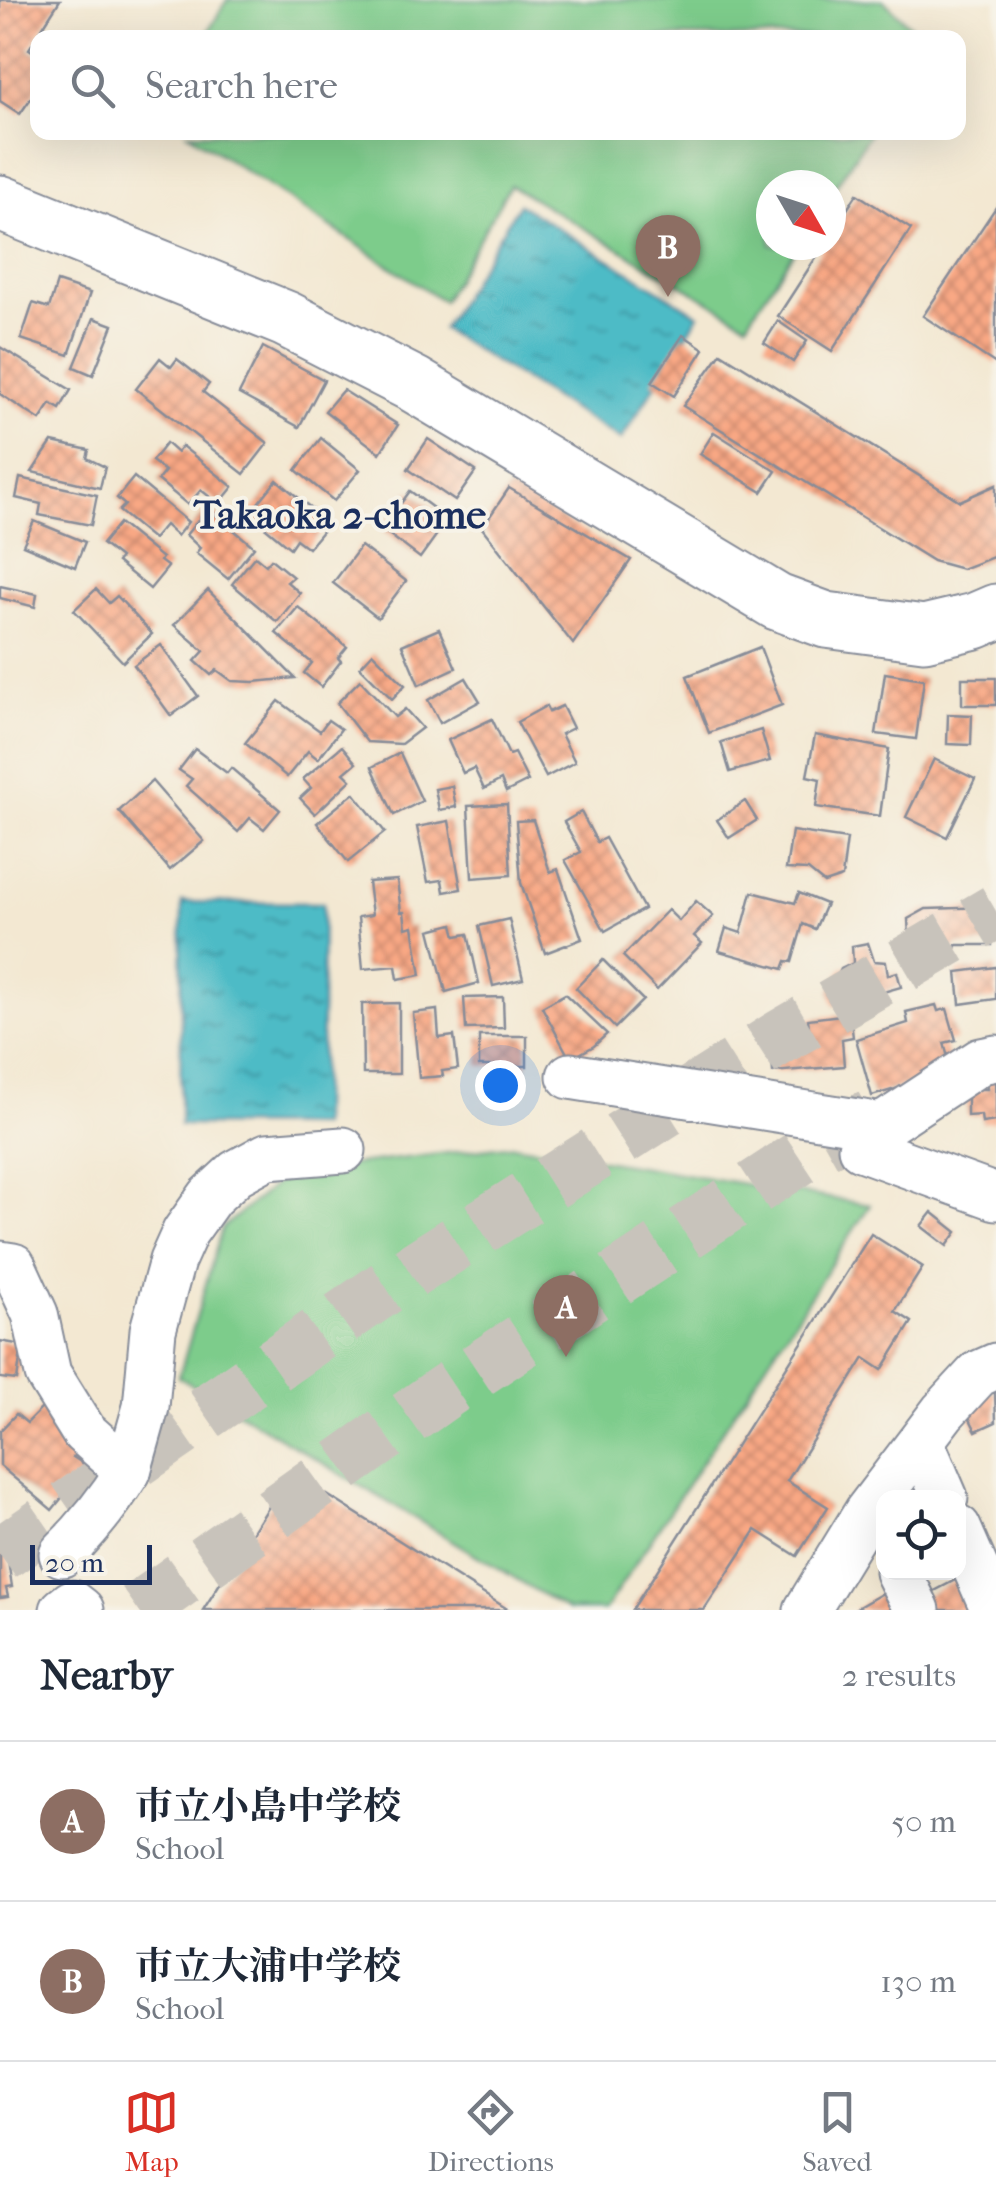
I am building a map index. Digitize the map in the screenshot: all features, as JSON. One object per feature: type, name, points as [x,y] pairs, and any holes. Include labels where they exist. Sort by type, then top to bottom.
[{"type":"street","points":[[0,204],[318,335],[415,385],[777,602],[826,620],[924,633],[996,612]]},
{"type":"street","points":[[996,1058],[980,1061],[882,1126],[861,1148],[996,1197]]},
{"type":"street","points":[[570,1076],[882,1126]]},
{"type":"street","points":[[62,1554],[108,1504],[128,1470],[146,1407],[153,1330],[172,1261],[186,1232],[210,1198],[236,1174],[267,1156],[342,1150]]},
{"type":"street","points":[[0,1264],[12,1266],[36,1314],[48,1374],[84,1432],[128,1470]]},
{"type":"street","points":[[996,1327],[996,1338]]},
{"type":"street","points":[[807,1610],[875,1528],[921,1442],[943,1412],[978,1374],[996,1366]]},
{"type":"street","points":[[921,1442],[942,1490]]},
{"type":"street","points":[[966,1546],[994,1610]]},
{"type":"street","points":[[902,1580],[917,1610]]},
{"type":"street","points":[[63,1610],[72,1603],[81,1610]]},
{"type":"green space","points":[[227,0],[883,0],[915,30],[209,30]]},
{"type":"green space","points":[[199,140],[865,140],[846,170],[756,170],[756,260],[788,260],[747,323],[510,185],[443,301]]},
{"type":"green space","points":[[514,1145],[870,1205],[605,1610],[568,1610],[179,1377],[222,1228],[290,1172]]},
{"type":"water","points":[[519,204],[699,315],[621,440],[442,329]]},
{"type":"water","points":[[182,902],[323,903],[321,1126],[180,1125]]},
{"type":"building","points":[[0,0],[60,0],[41,30],[30,30],[30,100],[20,114],[0,101]]},
{"type":"building","points":[[857,194],[911,229],[832,351],[778,316],[814,260],[846,260],[846,211]]},
{"type":"building","points":[[996,207],[996,364],[923,316]]},
{"type":"building","points":[[57,282],[90,293],[69,355],[21,339],[33,303],[49,308]]},
{"type":"building","points":[[94,318],[113,325],[93,375],[74,367]]},
{"type":"building","points":[[778,321],[807,341],[793,362],[764,343]]},
{"type":"building","points":[[683,335],[704,349],[674,396],[652,382]]},
{"type":"building","points":[[0,347],[71,390],[60,409],[51,404],[40,420],[0,394]]},
{"type":"building","points":[[263,347],[324,380],[299,427],[239,394]]},
{"type":"building","points":[[721,353],[960,501],[996,485],[996,556],[962,569],[933,561],[683,406]]},
{"type":"building","points":[[160,358],[171,367],[177,359],[209,384],[203,392],[268,443],[244,474],[136,389]]},
{"type":"building","points":[[343,390],[398,425],[380,453],[325,411]]},
{"type":"building","points":[[714,432],[776,471],[762,492],[700,454]]},
{"type":"building","points":[[321,438],[360,470],[334,501],[296,470]]},
{"type":"building","points":[[428,439],[476,471],[455,501],[408,469]]},
{"type":"building","points":[[52,442],[89,450],[87,458],[105,467],[100,488],[32,472]]},
{"type":"building","points":[[166,443],[177,453],[182,446],[233,487],[219,504],[201,490],[188,505],[158,480],[165,471],[152,461]]},
{"type":"building","points":[[134,477],[188,522],[177,536],[165,525],[153,539],[119,511],[125,505],[117,498]]},
{"type":"building","points":[[20,478],[97,495],[91,525],[39,515],[41,504],[16,498]]},
{"type":"building","points":[[277,480],[329,523],[308,548],[296,539],[290,548],[249,514]]},
{"type":"building","points":[[509,488],[631,560],[573,644],[482,528]]},
{"type":"building","points":[[410,491],[448,519],[420,558],[382,529]]},
{"type":"building","points":[[208,508],[254,547],[228,579],[196,553],[200,548],[186,535]]},
{"type":"building","points":[[34,521],[85,542],[75,567],[23,545]]},
{"type":"building","points":[[119,523],[168,567],[150,589],[102,544]]},
{"type":"building","points":[[361,546],[406,581],[378,618],[333,583]]},
{"type":"building","points":[[255,556],[266,565],[271,559],[293,577],[287,582],[300,593],[277,622],[232,584]]},
{"type":"building","points":[[0,586],[37,594],[35,607],[0,598]]},
{"type":"building","points":[[96,589],[109,603],[117,596],[152,634],[123,662],[74,610]]},
{"type":"building","points":[[208,590],[295,678],[232,681],[217,670],[211,675],[195,661],[204,651],[174,625]]},
{"type":"building","points":[[298,607],[347,647],[321,687],[304,673],[312,663],[276,633]]},
{"type":"building","points":[[439,629],[456,668],[419,685],[402,645]]},
{"type":"building","points":[[161,645],[198,696],[171,716],[134,665]]},
{"type":"building","points":[[760,647],[782,705],[709,733],[687,676]]},
{"type":"building","points":[[373,653],[405,685],[392,699],[360,667]]},
{"type":"building","points":[[885,673],[924,679],[916,739],[876,734]]},
{"type":"building","points":[[466,678],[480,701],[440,723],[428,700]]},
{"type":"building","points":[[962,678],[996,678],[996,705],[962,705]]},
{"type":"building","points":[[360,680],[395,717],[405,709],[422,728],[401,744],[367,742],[337,703]]},
{"type":"building","points":[[279,701],[320,731],[328,720],[341,729],[318,759],[308,751],[287,777],[245,743]]},
{"type":"building","points":[[546,706],[549,712],[562,706],[573,728],[561,734],[575,762],[546,777],[517,722]]},
{"type":"building","points":[[948,714],[972,715],[971,745],[947,744]]},
{"type":"building","points":[[492,719],[509,755],[514,753],[528,781],[506,792],[501,780],[484,789],[474,768],[463,773],[448,740]]},
{"type":"building","points":[[761,730],[770,761],[730,772],[721,742]]},
{"type":"building","points":[[815,735],[889,749],[880,816],[816,807],[820,779],[807,776]]},
{"type":"building","points":[[342,746],[356,763],[344,773],[351,780],[315,814],[300,798],[311,788],[303,779]]},
{"type":"building","points":[[195,749],[227,773],[231,768],[280,810],[264,829],[250,818],[238,832],[186,786],[192,779],[179,770]]},
{"type":"building","points":[[400,753],[422,801],[394,815],[372,767]]},
{"type":"building","points":[[934,759],[975,779],[947,837],[906,817]]},
{"type":"building","points":[[152,781],[204,841],[170,870],[119,811]]},
{"type":"building","points":[[452,786],[456,807],[439,810],[435,789]]},
{"type":"building","points":[[354,793],[385,832],[348,862],[317,823]]},
{"type":"building","points":[[745,801],[757,820],[729,838],[717,820]]},
{"type":"building","points":[[507,804],[511,875],[472,878],[468,806]]},
{"type":"building","points":[[581,812],[597,842],[605,838],[644,909],[605,931],[565,860],[581,852],[564,822]]},
{"type":"building","points":[[533,820],[550,872],[558,869],[582,939],[545,953],[521,883],[516,821]]},
{"type":"building","points":[[449,821],[461,889],[444,892],[442,880],[428,882],[417,827]]},
{"type":"building","points":[[792,831],[847,839],[842,877],[824,883],[808,870],[786,869]]},
{"type":"building","points":[[397,880],[406,928],[413,926],[421,975],[398,979],[396,966],[363,969],[358,917],[372,915],[368,882]]},
{"type":"building","points":[[752,892],[795,903],[799,893],[826,904],[815,929],[803,924],[792,962],[786,961],[783,969],[719,951],[726,928],[741,933]]},
{"type":"building","points":[[696,901],[713,916],[694,936],[702,943],[657,990],[623,956],[668,910],[679,921]]},
{"type":"building","points":[[991,907],[992,945],[956,945],[954,954],[910,957],[908,919],[926,909]]},
{"type":"building","points":[[509,919],[523,979],[493,986],[479,926]]},
{"type":"building","points":[[453,924],[456,936],[468,934],[479,983],[446,992],[430,930]]},
{"type":"building","points":[[868,943],[874,961],[886,962],[888,975],[897,972],[901,987],[834,1006],[830,991],[841,969],[853,963],[852,946]]},
{"type":"building","points":[[603,960],[643,1000],[615,1028],[576,988]]},
{"type":"building","points":[[996,967],[996,999],[960,1004],[957,972]]},
{"type":"building","points":[[565,994],[607,1034],[570,1059],[542,1007]]},
{"type":"building","points":[[503,997],[504,1028],[466,1029],[464,998]]},
{"type":"building","points":[[399,1003],[399,1074],[363,1074],[362,1004]]},
{"type":"building","points":[[936,1005],[938,1011],[947,1009],[956,1040],[944,1043],[952,1072],[872,1096],[856,1039],[908,1023],[906,1012]]},
{"type":"building","points":[[437,1010],[439,1038],[454,1036],[458,1069],[442,1071],[443,1076],[419,1078],[413,1013]]},
{"type":"building","points":[[850,1014],[853,1037],[842,1039],[844,1066],[773,1072],[770,1038],[810,1035],[808,1019]]},
{"type":"building","points":[[479,1036],[527,1036],[527,1066],[479,1066]]},
{"type":"building","points":[[996,1071],[996,1121],[982,1123],[981,1115],[967,1116],[967,1089],[987,1089],[986,1072]]},
{"type":"building","points":[[932,1212],[957,1232],[947,1246],[921,1226]]},
{"type":"building","points":[[871,1234],[923,1267],[895,1311],[912,1322],[882,1370],[864,1358],[787,1481],[828,1507],[797,1556],[756,1530],[704,1610],[632,1610]]},
{"type":"building","points":[[0,1341],[22,1345],[17,1380],[0,1378]]},
{"type":"building","points":[[995,1391],[996,1422],[976,1431],[964,1407]]},
{"type":"building","points":[[46,1404],[79,1449],[73,1457],[105,1478],[83,1497],[65,1494],[52,1510],[0,1466],[0,1431],[16,1414],[27,1423]]},
{"type":"building","points":[[291,1472],[509,1610],[203,1610]]},
{"type":"building","points":[[6,1548],[12,1587],[6,1588],[8,1597],[0,1598],[0,1549]]},
{"type":"building","points":[[966,1577],[983,1610],[929,1610],[923,1597]]},
{"type":"building","points":[[883,1593],[890,1608],[900,1603],[903,1610],[853,1610]]},
{"type":"tunnel","points":[[0,1555],[385,1288],[779,1038],[996,911]]},
{"type":"tunnel","points":[[138,1610],[446,1391],[810,1151],[894,1103]]},
{"type":"place","name":"市立大浦中学校","points":[[668,297]]},
{"type":"place","name":"市立小島中学校","points":[[566,1357]]},
{"type":"district","name":"Takaoka 2-chome","points":[[340,514]]}]
